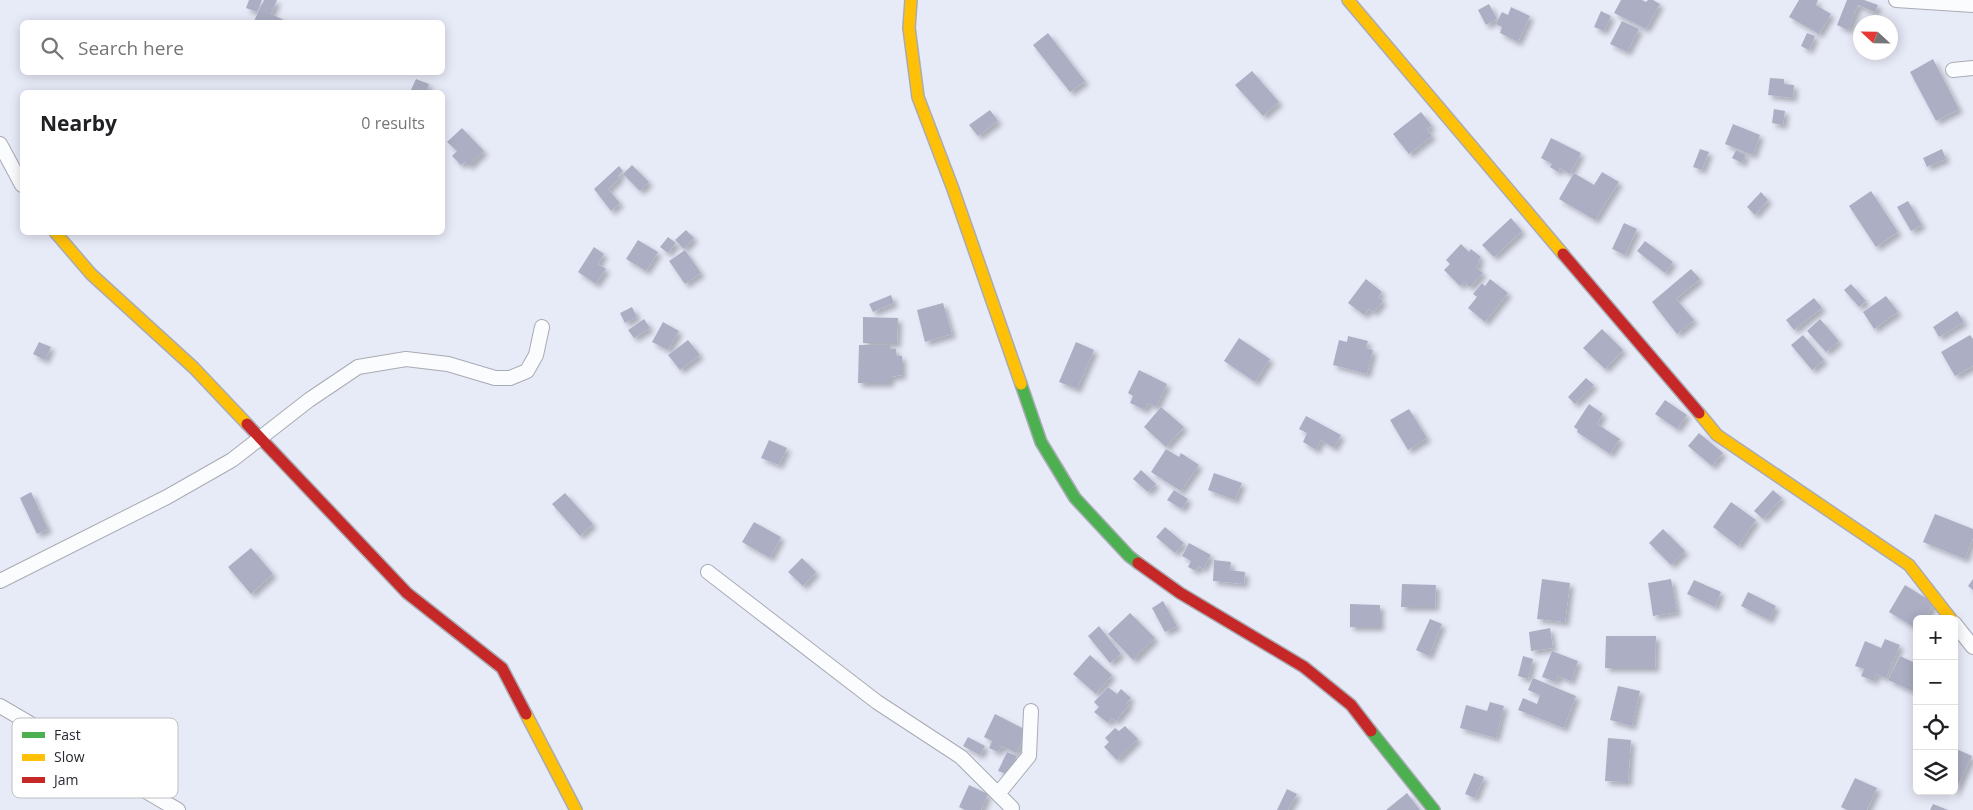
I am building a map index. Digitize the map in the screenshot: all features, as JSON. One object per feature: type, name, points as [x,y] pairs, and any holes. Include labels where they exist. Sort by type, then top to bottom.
[{"type":"street","points":[[910,0],[909,28],[918,97],[953,189],[1040,442],[1075,498],[1130,556],[1180,593],[1304,667],[1351,705],[1434,810]]},
{"type":"street","points":[[1348,0],[1718,435],[1909,565],[1948,615]]},
{"type":"street","points":[[1896,0],[1973,5]]},
{"type":"street","points":[[1953,70],[1973,68]]},
{"type":"street","points":[[0,144],[20,181]]},
{"type":"street","points":[[58,235],[91,274],[194,368],[407,593],[441,622],[480,649],[502,668],[576,810]]},
{"type":"street","points":[[0,581],[167,497],[232,460],[309,400],[358,367],[406,359],[448,364],[495,378],[510,378],[527,371],[536,355],[542,327]]},
{"type":"street","points":[[708,572],[877,702],[961,757],[1012,809]]},
{"type":"street","points":[[1958,628],[1973,647]]},
{"type":"street","points":[[0,706],[21,718]]},
{"type":"street","points":[[998,794],[1029,756],[1031,711]]},
{"type":"street","points":[[157,798],[178,810]]},
{"type":"building","points":[[249,0],[262,0],[257,12],[246,8]]},
{"type":"building","points":[[264,0],[277,0],[271,14],[284,20],[254,20]]},
{"type":"building","points":[[1621,0],[1642,0],[1646,2],[1653,0],[1660,4],[1646,29],[1614,13]]},
{"type":"building","points":[[1799,0],[1818,0],[1816,5],[1831,14],[1819,34],[1789,17]]},
{"type":"building","points":[[1847,0],[1864,0],[1878,5],[1875,12],[1858,5],[1848,30],[1837,25]]},
{"type":"building","points":[[1489,4],[1497,19],[1486,25],[1478,10]]},
{"type":"building","points":[[1511,7],[1530,16],[1518,42],[1500,33],[1502,27],[1496,24],[1502,12],[1508,15]]},
{"type":"building","points":[[1601,11],[1611,16],[1604,31],[1594,27]]},
{"type":"building","points":[[1622,21],[1639,29],[1627,52],[1610,44]]},
{"type":"building","points":[[1048,33],[1085,81],[1070,92],[1033,45]]},
{"type":"building","points":[[1807,33],[1815,36],[1809,50],[1801,46]]},
{"type":"building","points":[[1933,59],[1959,109],[1936,121],[1910,72]]},
{"type":"building","points":[[1252,71],[1279,102],[1263,116],[1235,85]]},
{"type":"building","points":[[1770,78],[1784,79],[1784,84],[1794,85],[1793,98],[1768,95]]},
{"type":"building","points":[[416,79],[429,84],[427,90],[411,90]]},
{"type":"building","points":[[1774,109],[1785,111],[1783,125],[1772,123]]},
{"type":"building","points":[[990,110],[998,121],[978,136],[969,125]]},
{"type":"building","points":[[1421,112],[1432,126],[1427,129],[1432,136],[1409,154],[1393,134]]},
{"type":"building","points":[[1733,124],[1760,135],[1753,155],[1725,144]]},
{"type":"building","points":[[462,128],[484,151],[469,166],[465,162],[461,165],[452,156],[457,151],[447,142]]},
{"type":"building","points":[[1551,138],[1581,153],[1570,174],[1560,168],[1558,172],[1550,167],[1552,164],[1541,158]]},
{"type":"building","points":[[1700,149],[1709,152],[1702,170],[1693,167]]},
{"type":"building","points":[[1942,149],[1946,159],[1927,167],[1923,158]]},
{"type":"building","points":[[1736,150],[1746,155],[1742,163],[1732,158]]},
{"type":"building","points":[[632,165],[649,182],[640,191],[623,174]]},
{"type":"building","points":[[619,166],[623,171],[618,176],[620,178],[608,189],[620,203],[611,211],[594,189]]},
{"type":"building","points":[[1602,172],[1619,182],[1595,220],[1559,199],[1574,173],[1594,185]]},
{"type":"building","points":[[1871,191],[1898,232],[1876,247],[1849,206]]},
{"type":"building","points":[[1761,192],[1768,200],[1755,215],[1747,207]]},
{"type":"building","points":[[1908,201],[1922,225],[1911,231],[1897,207]]},
{"type":"building","points":[[1511,218],[1522,231],[1494,257],[1482,245]]},
{"type":"building","points":[[1624,223],[1637,229],[1625,255],[1612,249]]},
{"type":"building","points":[[686,230],[694,238],[684,249],[675,240]]},
{"type":"building","points":[[668,237],[676,243],[668,253],[660,247]]},
{"type":"building","points":[[638,240],[658,252],[646,271],[626,259]]},
{"type":"building","points":[[1645,241],[1673,262],[1665,273],[1637,251]]},
{"type":"building","points":[[1461,244],[1469,252],[1471,249],[1481,257],[1478,260],[1480,263],[1476,267],[1483,273],[1470,287],[1464,282],[1460,286],[1444,270],[1450,264],[1446,260]]},
{"type":"building","points":[[594,247],[604,254],[598,264],[606,269],[596,284],[578,272]]},
{"type":"building","points":[[685,250],[701,273],[685,284],[669,261]]},
{"type":"building","points":[[1691,269],[1700,279],[1676,299],[1694,320],[1677,334],[1652,302]]},
{"type":"building","points":[[1366,279],[1382,292],[1378,297],[1383,301],[1374,312],[1369,309],[1364,315],[1348,303]]},
{"type":"building","points":[[1490,279],[1508,293],[1485,322],[1468,308],[1477,297],[1473,294],[1482,283],[1485,286]]},
{"type":"building","points":[[1851,284],[1866,301],[1859,307],[1844,290]]},
{"type":"building","points":[[891,295],[894,303],[873,312],[869,304]]},
{"type":"building","points":[[1886,296],[1898,312],[1874,329],[1863,312]]},
{"type":"building","points":[[1814,298],[1822,308],[1794,330],[1786,320]]},
{"type":"building","points":[[943,303],[952,334],[925,342],[917,310]]},
{"type":"building","points":[[632,307],[637,317],[625,323],[620,313]]},
{"type":"building","points":[[1957,311],[1964,322],[1939,337],[1933,327]]},
{"type":"building","points":[[863,317],[898,318],[897,343],[863,343]]},
{"type":"building","points":[[644,319],[650,328],[634,338],[628,330]]},
{"type":"building","points":[[1820,319],[1839,341],[1826,352],[1807,331]]},
{"type":"building","points":[[663,322],[679,331],[668,350],[652,342]]},
{"type":"building","points":[[1602,329],[1623,350],[1605,369],[1583,348]]},
{"type":"building","points":[[1803,335],[1824,360],[1812,370],[1791,345]]},
{"type":"building","points":[[1970,335],[1973,339],[1973,366],[1955,376],[1941,352]]},
{"type":"building","points":[[1348,336],[1368,341],[1366,348],[1373,350],[1367,374],[1333,365],[1339,340],[1347,342]]},
{"type":"building","points":[[1239,338],[1270,359],[1255,382],[1224,361]]},
{"type":"building","points":[[688,340],[700,355],[680,370],[668,355]]},
{"type":"building","points":[[39,342],[51,347],[45,360],[33,354]]},
{"type":"building","points":[[1076,342],[1094,350],[1077,389],[1059,382]]},
{"type":"building","points":[[859,345],[890,345],[890,349],[896,349],[896,356],[902,356],[902,375],[890,377],[890,383],[858,383]]},
{"type":"building","points":[[1139,370],[1167,384],[1156,407],[1148,403],[1145,410],[1130,403],[1133,396],[1128,393]]},
{"type":"building","points":[[1586,378],[1594,385],[1575,404],[1568,397]]},
{"type":"building","points":[[1665,400],[1687,415],[1677,429],[1655,414]]},
{"type":"building","points":[[1589,404],[1603,414],[1597,424],[1620,439],[1610,454],[1577,432],[1578,430],[1574,427]]},
{"type":"building","points":[[1161,407],[1184,427],[1166,447],[1144,427]]},
{"type":"building","points":[[1409,409],[1427,438],[1408,450],[1390,420]]},
{"type":"building","points":[[1306,416],[1341,435],[1334,448],[1321,440],[1316,450],[1303,442],[1307,433],[1299,429]]},
{"type":"building","points":[[1699,433],[1723,453],[1712,466],[1688,446]]},
{"type":"building","points":[[769,440],[787,448],[779,465],[761,458]]},
{"type":"building","points":[[1166,449],[1179,457],[1181,453],[1199,465],[1181,491],[1151,472]]},
{"type":"building","points":[[1141,470],[1156,484],[1148,492],[1133,479]]},
{"type":"building","points":[[1214,473],[1242,483],[1235,500],[1208,490]]},
{"type":"building","points":[[1174,490],[1188,499],[1182,509],[1167,500]]},
{"type":"building","points":[[1773,490],[1782,498],[1763,519],[1754,511]]},
{"type":"building","points":[[31,492],[48,529],[37,534],[20,498]]},
{"type":"building","points":[[565,493],[593,524],[580,536],[552,504]]},
{"type":"building","points":[[1731,502],[1756,520],[1738,546],[1713,527]]},
{"type":"building","points":[[1935,514],[1973,529],[1973,538],[1965,559],[1923,542]]},
{"type":"building","points":[[754,522],[781,537],[770,558],[742,542]]},
{"type":"building","points":[[1165,527],[1184,543],[1175,553],[1156,537]]},
{"type":"building","points":[[1663,529],[1685,551],[1671,565],[1649,543]]},
{"type":"building","points":[[1189,543],[1211,555],[1203,569],[1199,566],[1196,571],[1188,567],[1191,561],[1182,556]]},
{"type":"building","points":[[251,548],[273,574],[251,594],[228,567]]},
{"type":"building","points":[[802,558],[816,572],[803,586],[788,572]]},
{"type":"building","points":[[1214,560],[1231,562],[1230,570],[1245,572],[1244,584],[1213,581]]},
{"type":"building","points":[[1542,579],[1570,583],[1565,622],[1537,619]]},
{"type":"building","points":[[1671,579],[1677,612],[1653,616],[1648,583]]},
{"type":"building","points":[[1973,579],[1973,590],[1968,586]]},
{"type":"building","points":[[1694,580],[1721,592],[1715,607],[1687,594]]},
{"type":"building","points":[[1402,584],[1436,585],[1435,607],[1401,607]]},
{"type":"building","points":[[1905,585],[1934,603],[1927,615],[1913,615],[1913,627],[1889,612]]},
{"type":"building","points":[[1748,592],[1776,606],[1769,620],[1741,606]]},
{"type":"building","points":[[1163,601],[1177,626],[1165,632],[1152,608]]},
{"type":"building","points":[[1350,604],[1380,605],[1380,627],[1350,627]]},
{"type":"building","points":[[1130,613],[1155,638],[1133,660],[1108,634]]},
{"type":"building","points":[[1430,619],[1442,624],[1429,656],[1416,650]]},
{"type":"building","points":[[1099,626],[1121,654],[1110,663],[1088,636]]},
{"type":"building","points":[[1550,628],[1553,648],[1531,651],[1529,632]]},
{"type":"building","points":[[1606,636],[1656,636],[1655,668],[1605,668]]},
{"type":"building","points":[[1885,639],[1900,645],[1886,678],[1876,674],[1874,681],[1861,676],[1864,669],[1855,666],[1865,641],[1881,648]]},
{"type":"building","points":[[1552,651],[1578,661],[1571,681],[1558,676],[1556,682],[1542,677]]},
{"type":"building","points":[[1090,655],[1112,675],[1096,694],[1073,674]]},
{"type":"building","points":[[1523,656],[1533,659],[1528,679],[1518,676]]},
{"type":"building","points":[[1900,656],[1913,662],[1913,691],[1888,680]]},
{"type":"building","points":[[1533,678],[1576,696],[1564,728],[1518,710],[1523,698],[1537,704],[1540,695],[1528,690]]},
{"type":"building","points":[[1618,686],[1640,691],[1632,726],[1610,720]]},
{"type":"building","points":[[1108,687],[1117,694],[1121,689],[1131,698],[1127,703],[1129,705],[1116,721],[1112,718],[1108,723],[1094,712],[1099,707],[1094,702]]},
{"type":"building","points":[[1490,702],[1504,706],[1496,738],[1460,728],[1466,705],[1487,711]]},
{"type":"building","points":[[995,714],[1028,731],[1016,753],[1002,746],[998,752],[989,748],[992,741],[984,737]]},
{"type":"building","points":[[1125,726],[1138,739],[1117,760],[1104,747],[1109,742],[1105,738],[1115,728],[1119,731]]},
{"type":"building","points":[[968,737],[985,746],[980,755],[963,746]]},
{"type":"building","points":[[1608,738],[1631,740],[1628,782],[1605,781]]},
{"type":"building","points":[[1958,750],[1972,756],[1958,786]]},
{"type":"building","points":[[1007,752],[1017,756],[1009,775],[998,771]]},
{"type":"building","points":[[1474,773],[1484,777],[1475,798],[1465,794]]},
{"type":"building","points":[[1855,778],[1877,788],[1867,810],[1847,810],[1841,807]]},
{"type":"building","points":[[969,785],[988,794],[981,810],[965,810],[959,807]]},
{"type":"building","points":[[1287,789],[1297,794],[1288,810],[1277,810]]},
{"type":"building","points":[[1407,793],[1420,810],[1386,810]]},
{"type":"building","points":[[1933,804],[1948,810],[1930,810]]},
{"type":"traffic: fast","points":[[1021,384],[1041,442],[1075,498],[1129,556],[1138,563]]},
{"type":"traffic: fast","points":[[1371,731],[1434,810]]},
{"type":"traffic: slow","points":[[911,0],[909,28],[918,97],[953,189],[1021,384]]},
{"type":"traffic: slow","points":[[1348,0],[1563,254]]},
{"type":"traffic: slow","points":[[58,235],[91,274],[194,368],[247,424]]},
{"type":"traffic: slow","points":[[1699,413],[1717,435],[1909,565],[1948,615]]},
{"type":"traffic: slow","points":[[526,714],[576,810]]},
{"type":"traffic: jam","points":[[1563,254],[1699,413]]},
{"type":"traffic: jam","points":[[247,424],[407,593],[502,668],[526,714]]},
{"type":"traffic: jam","points":[[1138,563],[1180,593],[1304,667],[1351,705],[1371,731]]}]
